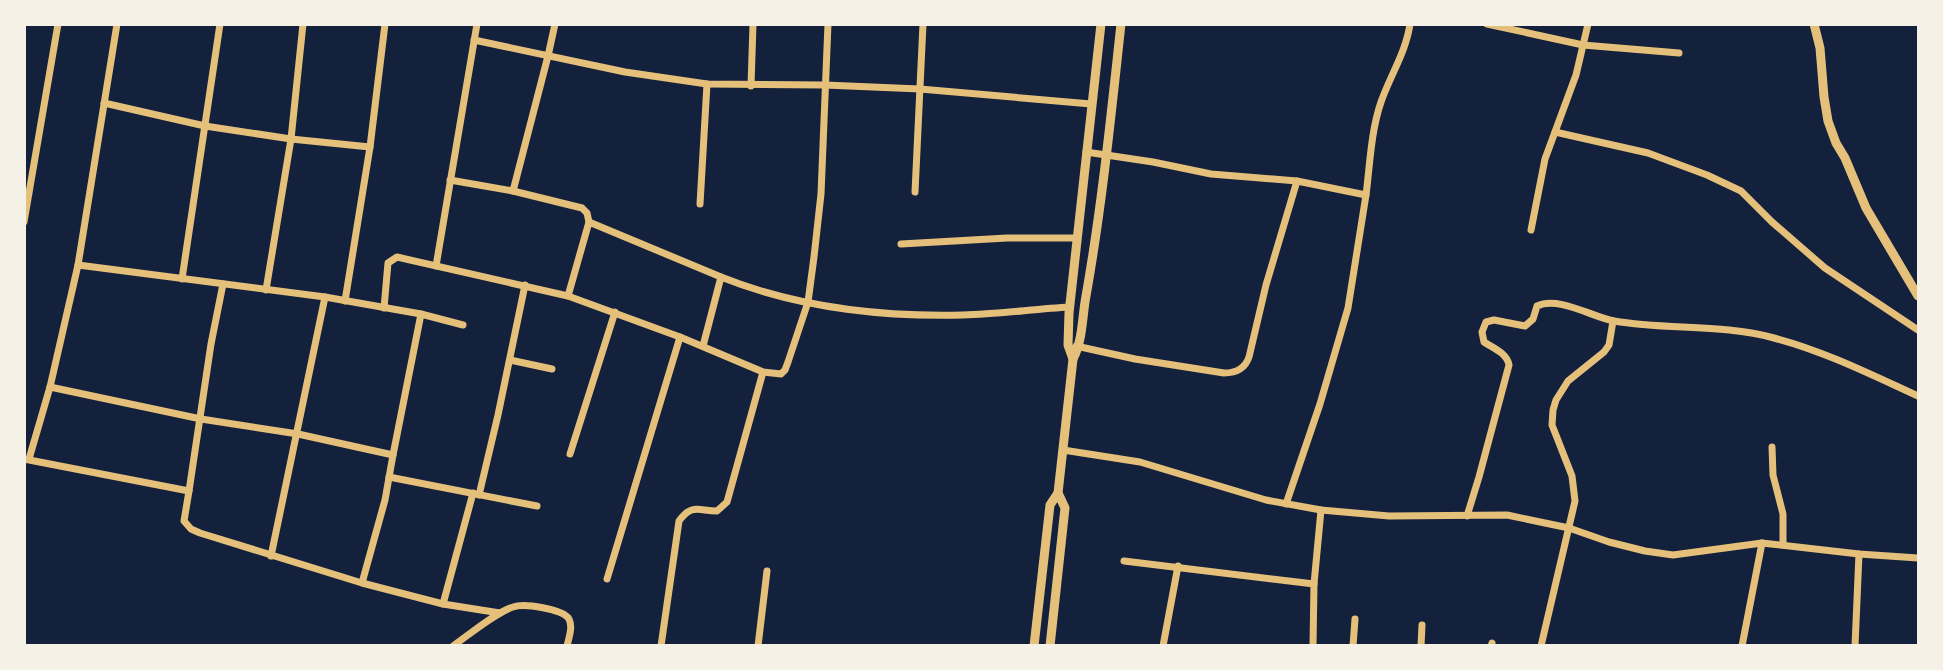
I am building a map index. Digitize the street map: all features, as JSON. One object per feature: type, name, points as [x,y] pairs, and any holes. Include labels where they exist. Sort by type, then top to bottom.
[{"type":"street","points":[[24,222],[58,24]]},
{"type":"street","points":[[117,24],[78,265],[50,387],[27,459],[189,491]]},
{"type":"street","points":[[182,279],[220,24]]},
{"type":"street","points":[[266,290],[291,139],[303,24]]},
{"type":"street","points":[[345,301],[370,147],[385,24]]},
{"type":"street","points":[[436,266],[477,24]]},
{"type":"street","points":[[513,191],[555,24]]},
{"type":"street","points":[[751,86],[753,24]]},
{"type":"street","points":[[384,308],[388,263],[397,257],[569,296],[704,346],[763,372],[781,374],[785,370],[808,302],[821,194],[828,24]]},
{"type":"street","points":[[915,192],[923,24]]},
{"type":"street","points":[[1073,359],[1068,345],[1070,307],[1101,24]]},
{"type":"street","points":[[1034,646],[1050,505],[1058,493],[1073,359],[1079,347],[1096,239],[1121,24]]},
{"type":"street","points":[[1286,505],[1320,404],[1348,308],[1377,115],[1405,45],[1410,24]]},
{"type":"street","points":[[1487,24],[1583,45],[1679,53]]},
{"type":"street","points":[[1531,230],[1545,159],[1576,75],[1588,24]]},
{"type":"street","points":[[1814,24],[1820,48],[1828,121],[1836,143],[1866,208],[1916,285],[1919,296]]},
{"type":"street","points":[[474,40],[625,72],[707,84],[920,89],[1091,104]]},
{"type":"street","points":[[700,204],[707,84]]},
{"type":"street","points":[[104,103],[205,126],[370,147]]},
{"type":"street","points":[[1555,132],[1648,153],[1741,191],[1825,268],[1919,330]]},
{"type":"street","points":[[1086,152],[1211,174],[1297,181],[1366,195]]},
{"type":"street","points":[[450,180],[513,191],[582,208],[589,222],[569,296]]},
{"type":"street","points":[[1068,345],[1224,373],[1240,369],[1249,357],[1266,285],[1297,181]]},
{"type":"street","points":[[589,222],[754,290],[808,302],[881,313],[948,315],[1070,307]]},
{"type":"street","points":[[901,244],[1007,238],[1076,238]]},
{"type":"street","points":[[78,265],[326,298],[421,314],[463,325]]},
{"type":"street","points":[[704,346],[721,277]]},
{"type":"street","points":[[223,284],[184,521],[191,529],[362,583],[443,604],[500,613]]},
{"type":"street","points":[[443,604],[498,415],[525,285]]},
{"type":"street","points":[[271,556],[326,298]]},
{"type":"street","points":[[1466,516],[1508,365],[1508,359],[1504,355],[1483,340],[1482,332],[1486,322],[1494,320],[1525,326],[1534,319],[1537,306],[1541,303],[1559,304],[1613,321],[1773,338],[1828,357],[1919,396]]},
{"type":"street","points":[[570,454],[615,312]]},
{"type":"street","points":[[362,583],[385,500],[421,314]]},
{"type":"street","points":[[1541,646],[1575,501],[1572,476],[1552,425],[1553,410],[1568,381],[1609,345],[1613,321]]},
{"type":"street","points":[[607,579],[680,337]]},
{"type":"street","points":[[510,360],[552,369]]},
{"type":"street","points":[[661,646],[679,521],[688,511],[717,511],[727,502],[763,372]]},
{"type":"street","points":[[50,387],[201,419],[298,434],[393,454]]},
{"type":"street","points":[[1772,447],[1773,474],[1783,514],[1783,545]]},
{"type":"street","points":[[1063,450],[1140,462],[1286,505],[1389,516],[1507,515],[1569,528],[1609,542],[1673,555],[1762,543],[1919,558]]},
{"type":"street","points":[[389,477],[537,506]]},
{"type":"street","points":[[1050,646],[1065,508],[1058,493]]},
{"type":"street","points":[[1313,646],[1314,584],[1321,510]]},
{"type":"street","points":[[1742,646],[1762,543]]},
{"type":"street","points":[[1859,554],[1855,645],[1861,646]]},
{"type":"street","points":[[1124,561],[1314,584]]},
{"type":"street","points":[[1163,646],[1178,566]]},
{"type":"street","points":[[758,646],[767,571]]},
{"type":"street","points":[[453,646],[500,613],[519,606],[561,612],[568,617],[571,631],[567,646]]},
{"type":"street","points":[[1353,646],[1354,618]]},
{"type":"street","points":[[1420,646],[1422,625]]}]
